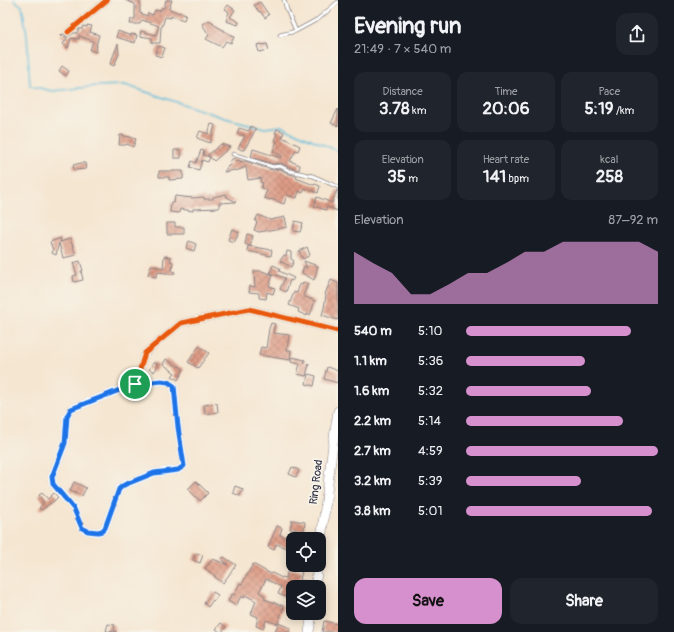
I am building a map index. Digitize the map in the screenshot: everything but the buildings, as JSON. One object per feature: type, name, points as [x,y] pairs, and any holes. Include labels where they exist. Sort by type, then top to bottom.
[{"type":"main road","name":"Ring Road","points":[[322,532],[338,411]]},
{"type":"main road","points":[[310,632],[311,620]]},
{"type":"street","points":[[68,32],[108,0]]},
{"type":"street","points":[[135,384],[145,353],[181,322],[249,309],[338,331]]},
{"type":"street","points":[[161,381],[168,382],[174,386],[184,466],[178,470],[154,473],[124,485],[119,489],[105,528],[98,532],[88,531],[82,528],[74,509],[53,484],[52,477],[65,443],[67,416],[71,409],[135,384],[161,381]]},
{"type":"lane","points":[[284,0],[296,31]]},
{"type":"lane","points":[[280,35],[296,31],[318,19],[338,2]]},
{"type":"lane","points":[[233,154],[273,167],[280,166],[290,171],[313,176],[338,187]]},
{"type":"waterway","points":[[14,0],[22,6],[27,35],[30,86],[53,91],[97,86],[125,85],[225,118],[265,128],[281,126],[338,151]]},
{"type":"cycle path","points":[[68,32],[107,0]]},
{"type":"cycle path","points":[[135,384],[71,409],[67,416],[65,443],[52,477],[53,484],[74,509],[82,528],[88,531],[98,532],[105,528],[119,489],[124,485],[154,473],[178,470],[184,466],[174,386],[168,382],[161,381],[135,384],[145,353],[181,323],[249,309],[338,331]]},
{"type":"route","points":[[161,381],[168,382],[174,386],[184,466],[178,470],[154,473],[124,485],[119,489],[105,528],[98,532],[88,531],[82,528],[74,509],[53,484],[52,477],[65,443],[67,416],[71,409],[135,384],[161,381]]}]
